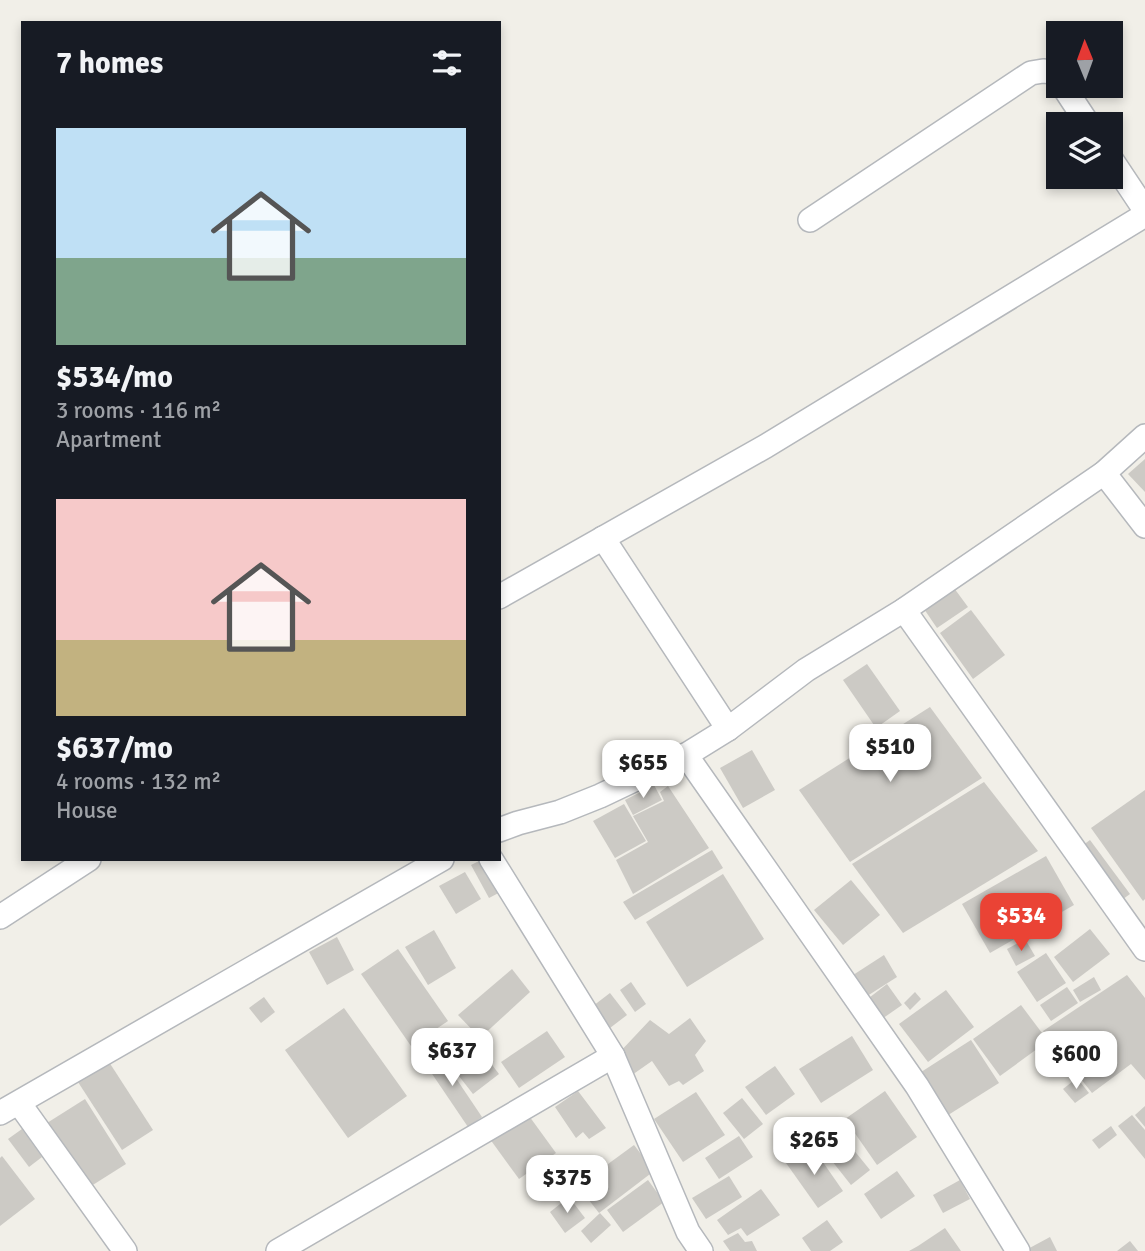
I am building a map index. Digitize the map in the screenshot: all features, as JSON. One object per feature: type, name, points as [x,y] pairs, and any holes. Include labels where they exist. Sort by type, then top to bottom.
[{"type":"street","points":[[810,220],[1031,73],[1046,71]]},
{"type":"street","points":[[1123,177],[1145,210]]},
{"type":"street","points":[[501,596],[766,446],[1145,215]]},
{"type":"street","points":[[501,829],[560,812],[600,796],[686,755],[728,729],[806,670],[904,610],[1104,472],[1145,436]]},
{"type":"street","points":[[1104,472],[1145,526]]},
{"type":"street","points":[[603,538],[728,729]]},
{"type":"street","points":[[904,610],[1145,950]]},
{"type":"street","points":[[686,755],[917,1086],[1018,1251]]},
{"type":"street","points":[[0,917],[86,861]]},
{"type":"street","points":[[125,1251],[9,1108],[439,861]]},
{"type":"street","points":[[492,861],[613,1056],[694,1245]]},
{"type":"street","points":[[278,1251],[613,1056]]},
{"type":"building","points":[[1145,459],[1145,492],[1128,474]]},
{"type":"building","points":[[954,588],[968,607],[937,628],[924,609]]},
{"type":"building","points":[[971,610],[1005,655],[973,679],[940,633]]},
{"type":"building","points":[[867,664],[900,711],[876,728],[843,680]]},
{"type":"building","points":[[930,707],[982,778],[850,862],[799,790]]},
{"type":"building","points":[[752,750],[775,790],[743,808],[720,768]]},
{"type":"building","points":[[984,782],[1038,851],[903,933],[852,864]]},
{"type":"building","points":[[654,785],[662,800],[633,815],[625,800]]},
{"type":"building","points":[[668,786],[709,848],[633,894],[616,860],[648,842],[633,816],[664,801],[660,792]]},
{"type":"building","points":[[1145,790],[1145,899],[1143,901],[1091,828]]},
{"type":"building","points":[[624,804],[646,841],[615,858],[593,821]]},
{"type":"building","points":[[1090,840],[1130,894],[1108,910],[1068,856]]},
{"type":"building","points":[[712,850],[723,868],[635,920],[623,902]]},
{"type":"building","points":[[1046,856],[1074,905],[990,953],[962,904]]},
{"type":"building","points":[[485,861],[514,885],[489,898],[471,865]]},
{"type":"building","points":[[465,872],[481,899],[456,914],[439,886]]},
{"type":"building","points":[[723,874],[764,939],[687,987],[646,922]]},
{"type":"building","points":[[851,880],[880,915],[843,945],[814,910]]},
{"type":"building","points":[[1090,929],[1110,954],[1073,982],[1054,957]]},
{"type":"building","points":[[434,930],[456,968],[428,985],[405,947]]},
{"type":"building","points":[[337,937],[354,970],[327,985],[309,952]]},
{"type":"building","points":[[1025,939],[1035,956],[1016,966],[1007,949]]},
{"type":"building","points":[[398,949],[448,1021],[411,1046],[361,974]]},
{"type":"building","points":[[1046,953],[1066,983],[1037,1002],[1017,972]]},
{"type":"building","points":[[884,955],[897,977],[864,998],[850,977]]},
{"type":"building","points":[[512,969],[530,992],[480,1038],[458,1015]]},
{"type":"building","points":[[1127,975],[1145,998],[1145,1080],[1131,1064],[1092,1093],[1043,1031]]},
{"type":"building","points":[[1094,977],[1101,990],[1080,1002],[1073,990]]},
{"type":"building","points":[[631,982],[646,1004],[635,1012],[620,990]]},
{"type":"building","points":[[887,984],[902,1005],[879,1021],[865,1001]]},
{"type":"building","points":[[1067,987],[1078,1003],[1051,1021],[1040,1005]]},
{"type":"building","points":[[946,990],[974,1027],[928,1062],[899,1024]]},
{"type":"building","points":[[915,992],[921,999],[910,1010],[904,1003]]},
{"type":"building","points":[[610,993],[627,1015],[606,1031],[589,1009]]},
{"type":"building","points":[[264,997],[275,1012],[261,1023],[249,1008]]},
{"type":"building","points":[[1021,1005],[1048,1041],[1000,1076],[973,1039]]},
{"type":"building","points":[[344,1008],[407,1096],[348,1138],[285,1050]]},
{"type":"building","points":[[690,1018],[706,1041],[695,1055],[704,1071],[683,1085],[679,1081],[669,1086],[652,1061],[632,1075],[618,1054],[650,1020],[669,1034]]},
{"type":"building","points":[[464,1028],[499,1074],[473,1094],[437,1048]]},
{"type":"building","points":[[547,1031],[565,1057],[519,1088],[501,1062]]},
{"type":"building","points":[[852,1036],[873,1070],[821,1103],[799,1069]]},
{"type":"building","points":[[971,1040],[999,1083],[945,1117],[918,1074]]},
{"type":"building","points":[[437,1050],[482,1117],[468,1127],[422,1059]]},
{"type":"building","points":[[109,1062],[153,1130],[122,1150],[78,1082]]},
{"type":"building","points":[[775,1066],[795,1094],[766,1115],[745,1087]]},
{"type":"building","points":[[1077,1078],[1089,1093],[1075,1103],[1063,1089]]},
{"type":"building","points":[[578,1091],[606,1128],[589,1139],[583,1132],[576,1138],[555,1107]]},
{"type":"building","points":[[885,1091],[917,1137],[877,1165],[845,1119]]},
{"type":"building","points":[[696,1092],[725,1135],[683,1162],[654,1119]]},
{"type":"building","points":[[742,1098],[763,1124],[744,1139],[723,1113]]},
{"type":"building","points":[[85,1099],[126,1164],[88,1188],[47,1123]]},
{"type":"building","points":[[1145,1106],[1145,1127],[1135,1115]]},
{"type":"building","points":[[524,1109],[556,1153],[519,1179],[487,1135]]},
{"type":"building","points":[[1132,1115],[1145,1130],[1145,1159],[1118,1126]]},
{"type":"building","points":[[1111,1126],[1117,1135],[1099,1149],[1092,1140]]},
{"type":"building","points":[[835,1127],[870,1170],[851,1185],[817,1142]]},
{"type":"building","points":[[22,1129],[42,1157],[29,1167],[8,1139]]},
{"type":"building","points":[[739,1136],[753,1157],[719,1179],[705,1158]]},
{"type":"building","points":[[634,1145],[654,1171],[599,1213],[578,1186]]},
{"type":"building","points":[[811,1145],[843,1191],[818,1208],[786,1163]]},
{"type":"building","points":[[2,1156],[35,1199],[0,1226],[0,1158]]},
{"type":"building","points":[[897,1171],[915,1196],[881,1219],[864,1194]]},
{"type":"building","points":[[729,1176],[742,1197],[706,1219],[692,1198]]},
{"type":"building","points":[[648,1180],[664,1202],[623,1232],[607,1210]]},
{"type":"building","points":[[960,1180],[970,1199],[943,1213],[933,1195]]},
{"type":"building","points":[[761,1189],[780,1215],[747,1236],[741,1228],[728,1235],[717,1220]]},
{"type":"building","points":[[569,1197],[585,1218],[565,1233],[550,1212]]},
{"type":"building","points":[[600,1213],[611,1225],[591,1243],[581,1231]]},
{"type":"building","points":[[827,1220],[843,1242],[830,1251],[811,1251],[802,1238]]},
{"type":"building","points":[[945,1228],[961,1251],[909,1251],[918,1246]]},
{"type":"building","points":[[738,1233],[745,1242],[752,1241],[757,1251],[730,1251],[723,1241]]},
{"type":"building","points":[[1050,1237],[1057,1251],[1024,1251]]},
{"type":"building","points":[[1130,1241],[1138,1251],[1117,1251]]}]
